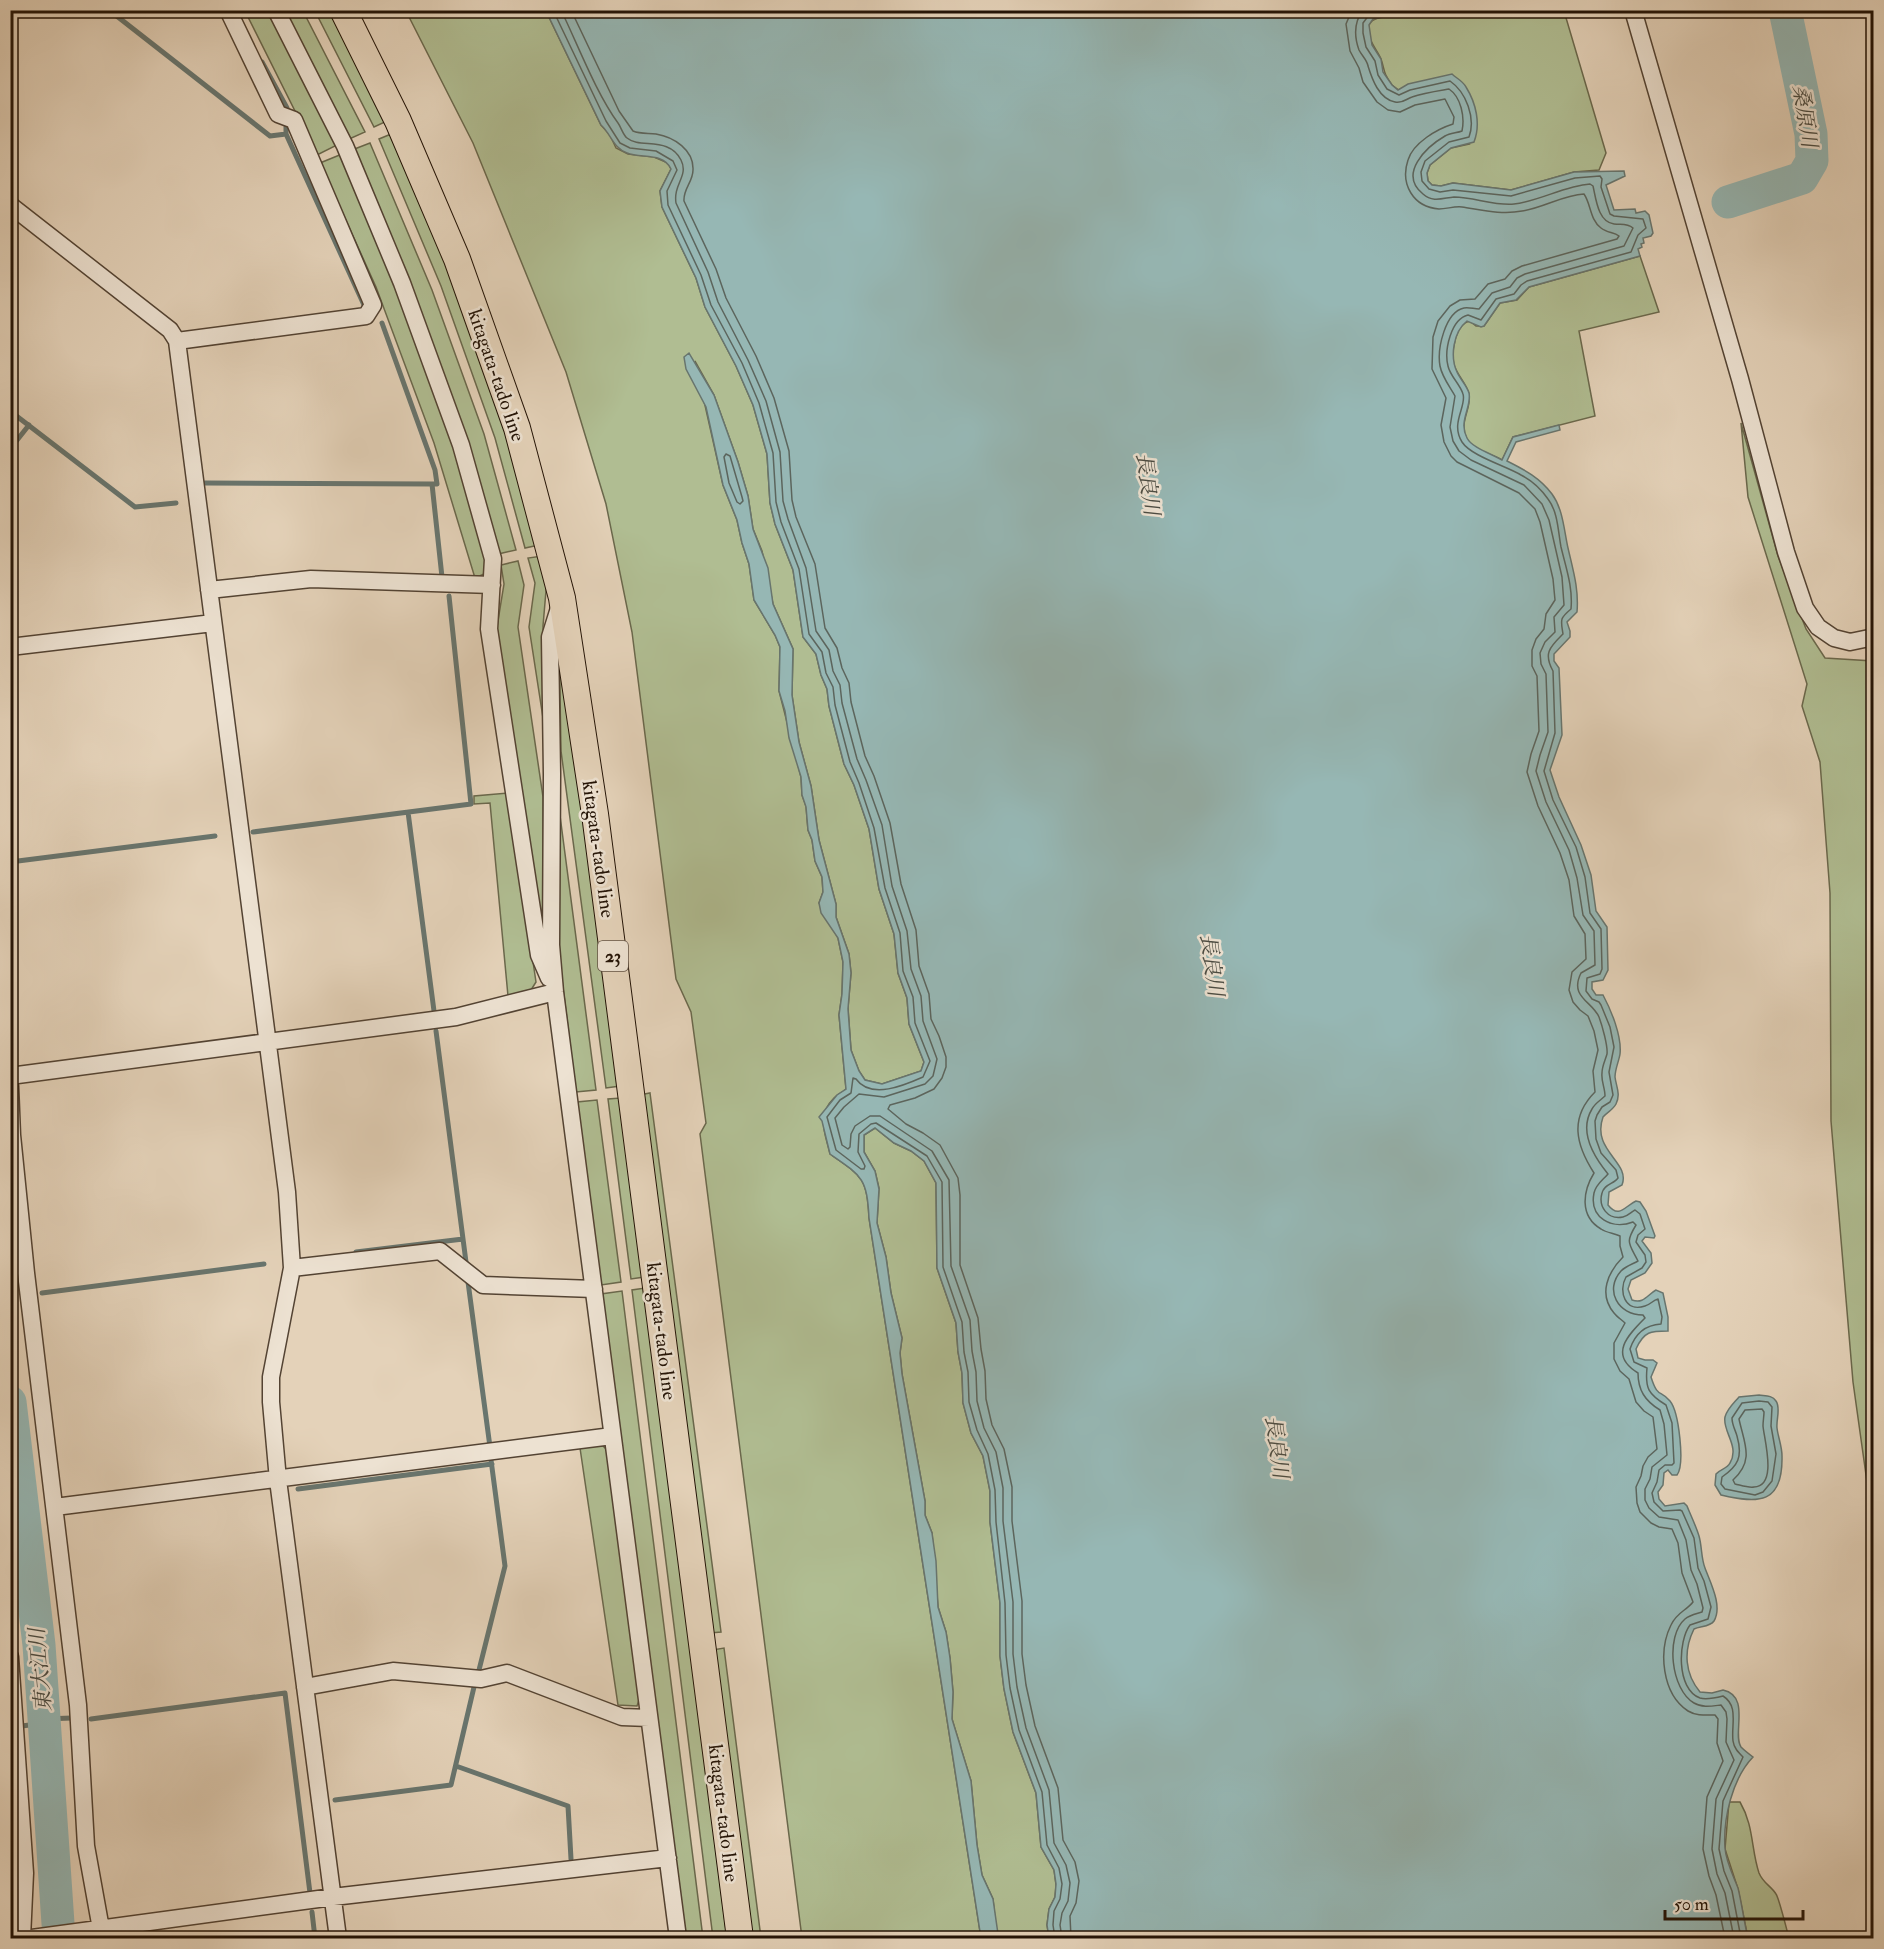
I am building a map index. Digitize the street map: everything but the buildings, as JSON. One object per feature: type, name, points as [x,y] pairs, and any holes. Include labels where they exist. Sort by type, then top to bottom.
[{"type":"main road","name":"kitagata-tado line","points":[[343,10],[398,121],[457,259],[517,428],[562,598],[595,814],[740,1938]]},
{"type":"street","points":[[177,341],[366,316],[374,305],[294,120],[278,114],[228,10]]},
{"type":"street","points":[[276,10],[345,146],[402,283],[460,445],[493,559],[489,629],[539,955],[555,992]]},
{"type":"street","points":[[1633,10],[1740,379],[1786,552],[1805,608],[1818,627],[1834,638],[1850,642],[1874,637]]},
{"type":"street","points":[[10,205],[170,330],[177,341],[287,1192],[292,1268],[271,1377],[271,1402],[278,1480],[338,1938]]},
{"type":"street","points":[[209,590],[311,579],[492,585]]},
{"type":"street","points":[[562,598],[550,636],[551,945],[555,992],[678,1938]]},
{"type":"street","points":[[10,648],[213,623]]},
{"type":"street","points":[[10,1076],[456,1017],[555,992]]},
{"type":"street","points":[[10,1086],[12,1134],[26,1273],[78,1705],[86,1846],[98,1933]]},
{"type":"street","points":[[292,1268],[440,1251],[483,1285],[594,1289]]},
{"type":"street","points":[[55,1507],[612,1436]]},
{"type":"street","points":[[10,1657],[31,1938],[98,1933],[333,1897],[668,1858]]},
{"type":"street","points":[[305,1686],[393,1671],[481,1679],[507,1673],[622,1717],[649,1718]]},
{"type":"green space","points":[[245,11],[269,11],[337,145],[317,155]]},
{"type":"green space","points":[[282,11],[303,11],[365,132],[347,140]]},
{"type":"green space","points":[[315,11],[329,11],[385,122],[374,127]]},
{"type":"green space","points":[[406,11],[546,11],[601,125],[610,135],[616,148],[628,154],[654,157],[668,163],[671,169],[660,191],[662,207],[696,278],[705,307],[736,366],[753,405],[767,454],[770,503],[775,524],[793,570],[803,637],[816,654],[827,689],[829,706],[844,764],[869,829],[879,889],[894,934],[898,973],[907,998],[909,1024],[924,1062],[921,1071],[882,1084],[865,1080],[851,1050],[848,1008],[851,973],[849,954],[836,917],[836,904],[819,840],[811,786],[799,742],[792,695],[793,649],[773,604],[762,551],[753,529],[748,496],[738,462],[714,395],[695,361],[723,485],[737,520],[749,564],[754,600],[780,647],[779,691],[801,777],[802,795],[815,861],[822,877],[823,892],[819,903],[838,938],[843,962],[839,1015],[846,1089],[828,1105],[823,1124],[830,1154],[856,1173],[867,1194],[981,1938],[802,1938],[700,1134],[706,1123],[691,1012],[676,979],[632,632],[606,504],[566,372],[473,143]]},
{"type":"green space","points":[[1414,11],[1564,11],[1606,153],[1599,170],[1574,172],[1511,190],[1453,183],[1441,186],[1432,185],[1428,181],[1427,173],[1430,165],[1451,148],[1469,144],[1392,85],[1370,40],[1368,30],[1369,25],[1375,19]]},
{"type":"green space","points":[[391,134],[452,277],[508,431],[539,545],[525,548],[495,438],[441,286],[379,139]]},
{"type":"green space","points":[[370,143],[432,290],[484,434],[516,550],[498,554],[352,150]]},
{"type":"green space","points":[[342,154],[396,285],[455,446],[488,565],[484,574],[475,578],[434,443],[376,287],[320,163]]},
{"type":"green space","points":[[1640,256],[1659,312],[1579,331],[1595,416],[1513,437],[1502,460],[1470,443],[1464,427],[1469,394],[1455,369],[1453,360],[1455,340],[1461,327],[1470,321],[1476,326],[1484,326],[1500,303],[1517,300],[1529,287]]},
{"type":"green space","points":[[1741,423],[1778,556],[1806,629],[1825,658],[1873,661],[1873,1525],[1853,1382],[1831,1121],[1830,893],[1820,762],[1802,706],[1807,684],[1748,497]]},
{"type":"green space","points":[[542,556],[547,579],[543,626],[547,744],[529,627],[535,583],[528,558]]},
{"type":"green space","points":[[518,561],[524,585],[518,627],[543,797],[543,942],[497,627],[504,584],[501,565]]},
{"type":"green space","points":[[559,638],[620,1086],[606,1088],[561,751]]},
{"type":"green space","points":[[508,793],[536,982],[531,990],[508,996],[490,803],[474,804],[474,796]]},
{"type":"green space","points":[[559,808],[596,1090],[576,1092],[559,955]]},
{"type":"green space","points":[[650,1093],[721,1632],[710,1633],[639,1095]]},
{"type":"green space","points":[[621,1098],[644,1277],[631,1279],[608,1099]]},
{"type":"green space","points":[[597,1100],[621,1282],[601,1285],[577,1102]]},
{"type":"green space","points":[[875,1128],[894,1143],[911,1151],[924,1161],[936,1183],[937,1268],[956,1323],[963,1403],[971,1433],[983,1456],[990,1491],[990,1522],[1000,1603],[1000,1656],[1004,1689],[1013,1732],[1036,1793],[1041,1847],[1054,1870],[1056,1885],[1055,1897],[1049,1909],[1047,1925],[1049,1938],[997,1938],[993,1899],[982,1875],[971,1781],[952,1719],[953,1692],[950,1658],[946,1632],[938,1607],[932,1533],[925,1515],[925,1501],[902,1374],[900,1353],[902,1338],[877,1223],[879,1188],[875,1171],[864,1152],[864,1135]]},
{"type":"green space","points":[[645,1288],[727,1938],[713,1938],[632,1290]]},
{"type":"green space","points":[[622,1291],[703,1938],[686,1938],[601,1294]]},
{"type":"green space","points":[[602,1445],[608,1451],[639,1700],[637,1706],[618,1705],[580,1448]]},
{"type":"green space","points":[[724,1648],[761,1938],[750,1938],[712,1650]]},
{"type":"green space","points":[[1729,1802],[1740,1802],[1745,1811],[1759,1873],[1777,1897],[1789,1938],[1748,1938],[1738,1889],[1725,1849]]},
{"type":"water","name":"長良川","points":[[546,11],[1414,11],[1373,19],[1369,25],[1372,45],[1381,59],[1383,72],[1398,90],[1408,84],[1452,74],[1470,93],[1477,121],[1474,142],[1451,148],[1430,165],[1427,173],[1428,181],[1432,185],[1441,186],[1453,183],[1511,190],[1574,172],[1624,171],[1625,176],[1606,185],[1614,210],[1635,209],[1636,213],[1645,211],[1649,215],[1653,233],[1643,238],[1644,243],[1638,249],[1640,256],[1529,287],[1516,300],[1500,303],[1484,326],[1481,327],[1467,321],[1456,338],[1453,352],[1457,372],[1469,393],[1464,426],[1467,438],[1473,445],[1502,460],[1513,437],[1559,425],[1560,430],[1516,442],[1507,461],[1537,479],[1556,500],[1563,520],[1575,580],[1577,612],[1567,622],[1570,637],[1554,654],[1554,661],[1559,668],[1562,735],[1550,770],[1591,875],[1596,911],[1607,927],[1608,970],[1603,980],[1592,982],[1592,989],[1596,995],[1603,995],[1618,1031],[1620,1047],[1615,1077],[1617,1100],[1613,1108],[1603,1117],[1601,1129],[1602,1139],[1621,1169],[1623,1177],[1622,1185],[1609,1192],[1608,1205],[1615,1211],[1619,1211],[1636,1201],[1640,1202],[1646,1211],[1655,1236],[1654,1238],[1645,1237],[1642,1241],[1651,1253],[1652,1263],[1645,1273],[1631,1280],[1628,1289],[1632,1300],[1636,1301],[1642,1300],[1656,1290],[1663,1293],[1668,1317],[1668,1331],[1657,1331],[1645,1335],[1636,1349],[1638,1358],[1653,1360],[1657,1363],[1651,1377],[1653,1384],[1657,1391],[1670,1401],[1678,1427],[1681,1450],[1679,1469],[1677,1475],[1672,1475],[1668,1470],[1664,1473],[1663,1485],[1658,1492],[1659,1499],[1665,1506],[1684,1503],[1687,1506],[1699,1536],[1704,1564],[1716,1601],[1714,1621],[1694,1629],[1690,1637],[1687,1662],[1691,1678],[1700,1692],[1712,1693],[1723,1690],[1736,1700],[1739,1707],[1739,1741],[1741,1747],[1753,1757],[1739,1776],[1734,1788],[1727,1812],[1725,1837],[1727,1858],[1738,1888],[1748,1938],[1049,1938],[1047,1925],[1049,1909],[1055,1897],[1056,1884],[1054,1870],[1041,1847],[1036,1793],[1013,1732],[1004,1689],[1000,1656],[1000,1603],[990,1522],[990,1491],[983,1456],[971,1433],[963,1403],[956,1323],[937,1268],[936,1183],[924,1161],[911,1151],[894,1143],[875,1128],[864,1135],[864,1152],[875,1171],[879,1189],[877,1223],[902,1338],[900,1353],[902,1374],[925,1501],[925,1515],[932,1533],[938,1607],[946,1632],[950,1658],[953,1692],[952,1719],[971,1781],[982,1875],[993,1899],[998,1934],[997,1938],[981,1938],[867,1194],[856,1173],[830,1154],[819,1117],[837,1095],[846,1089],[839,1015],[843,962],[838,938],[821,913],[819,903],[823,892],[822,877],[815,861],[802,795],[801,777],[789,738],[779,691],[780,647],[754,600],[749,564],[737,520],[723,485],[706,407],[686,369],[684,357],[689,353],[714,395],[738,462],[748,496],[753,529],[768,568],[773,604],[793,649],[792,695],[799,742],[811,786],[819,840],[836,904],[836,917],[849,954],[851,973],[848,1009],[851,1050],[865,1080],[882,1084],[921,1071],[924,1062],[909,1024],[907,998],[898,973],[894,934],[879,889],[869,829],[844,764],[829,706],[827,689],[816,654],[803,637],[793,570],[775,524],[770,503],[767,454],[753,405],[736,366],[705,307],[696,278],[662,207],[660,191],[671,169],[663,160],[627,153],[615,144],[601,125]]},
{"type":"water","points":[[1759,1395],[1772,1398],[1777,1404],[1777,1428],[1782,1456],[1778,1484],[1766,1497],[1757,1499],[1721,1495],[1715,1485],[1716,1474],[1729,1465],[1733,1457],[1725,1422],[1726,1414],[1739,1397]]},
{"type":"waterway","points":[[109,10],[270,136],[286,134]]},
{"type":"waterway","name":"桑原川","points":[[1728,202],[1802,178],[1812,161],[1811,134],[1785,10]]},
{"type":"waterway","points":[[262,62],[287,111]]},
{"type":"waterway","points":[[286,127],[286,134],[364,305]]},
{"type":"waterway","points":[[382,323],[435,470],[437,484],[432,484],[442,577]]},
{"type":"waterway","points":[[10,411],[135,507],[176,503]]},
{"type":"waterway","points":[[10,449],[29,425]]},
{"type":"waterway","points":[[205,483],[432,484]]},
{"type":"waterway","points":[[253,832],[471,804],[449,596]]},
{"type":"waterway","points":[[408,812],[434,1011]]},
{"type":"waterway","points":[[10,862],[215,836]]},
{"type":"waterway","points":[[436,1031],[466,1262]]},
{"type":"waterway","points":[[356,1252],[463,1239]]},
{"type":"waterway","points":[[42,1293],[264,1264]]},
{"type":"waterway","points":[[468,1282],[490,1447]]},
{"type":"waterway","name":"東大江川","points":[[10,1402],[39,1645],[59,1938]]},
{"type":"waterway","points":[[479,1670],[505,1566],[491,1460]]},
{"type":"waterway","points":[[298,1489],[492,1464]]},
{"type":"waterway","points":[[335,1800],[451,1785],[474,1687]]},
{"type":"waterway","points":[[91,1719],[285,1693],[310,1893]]},
{"type":"waterway","points":[[44,1719],[72,1718]]},
{"type":"waterway","points":[[22,1726],[44,1723]]},
{"type":"waterway","points":[[456,1766],[568,1806],[571,1859]]},
{"type":"waterway","points":[[312,1912],[315,1938]]}]
